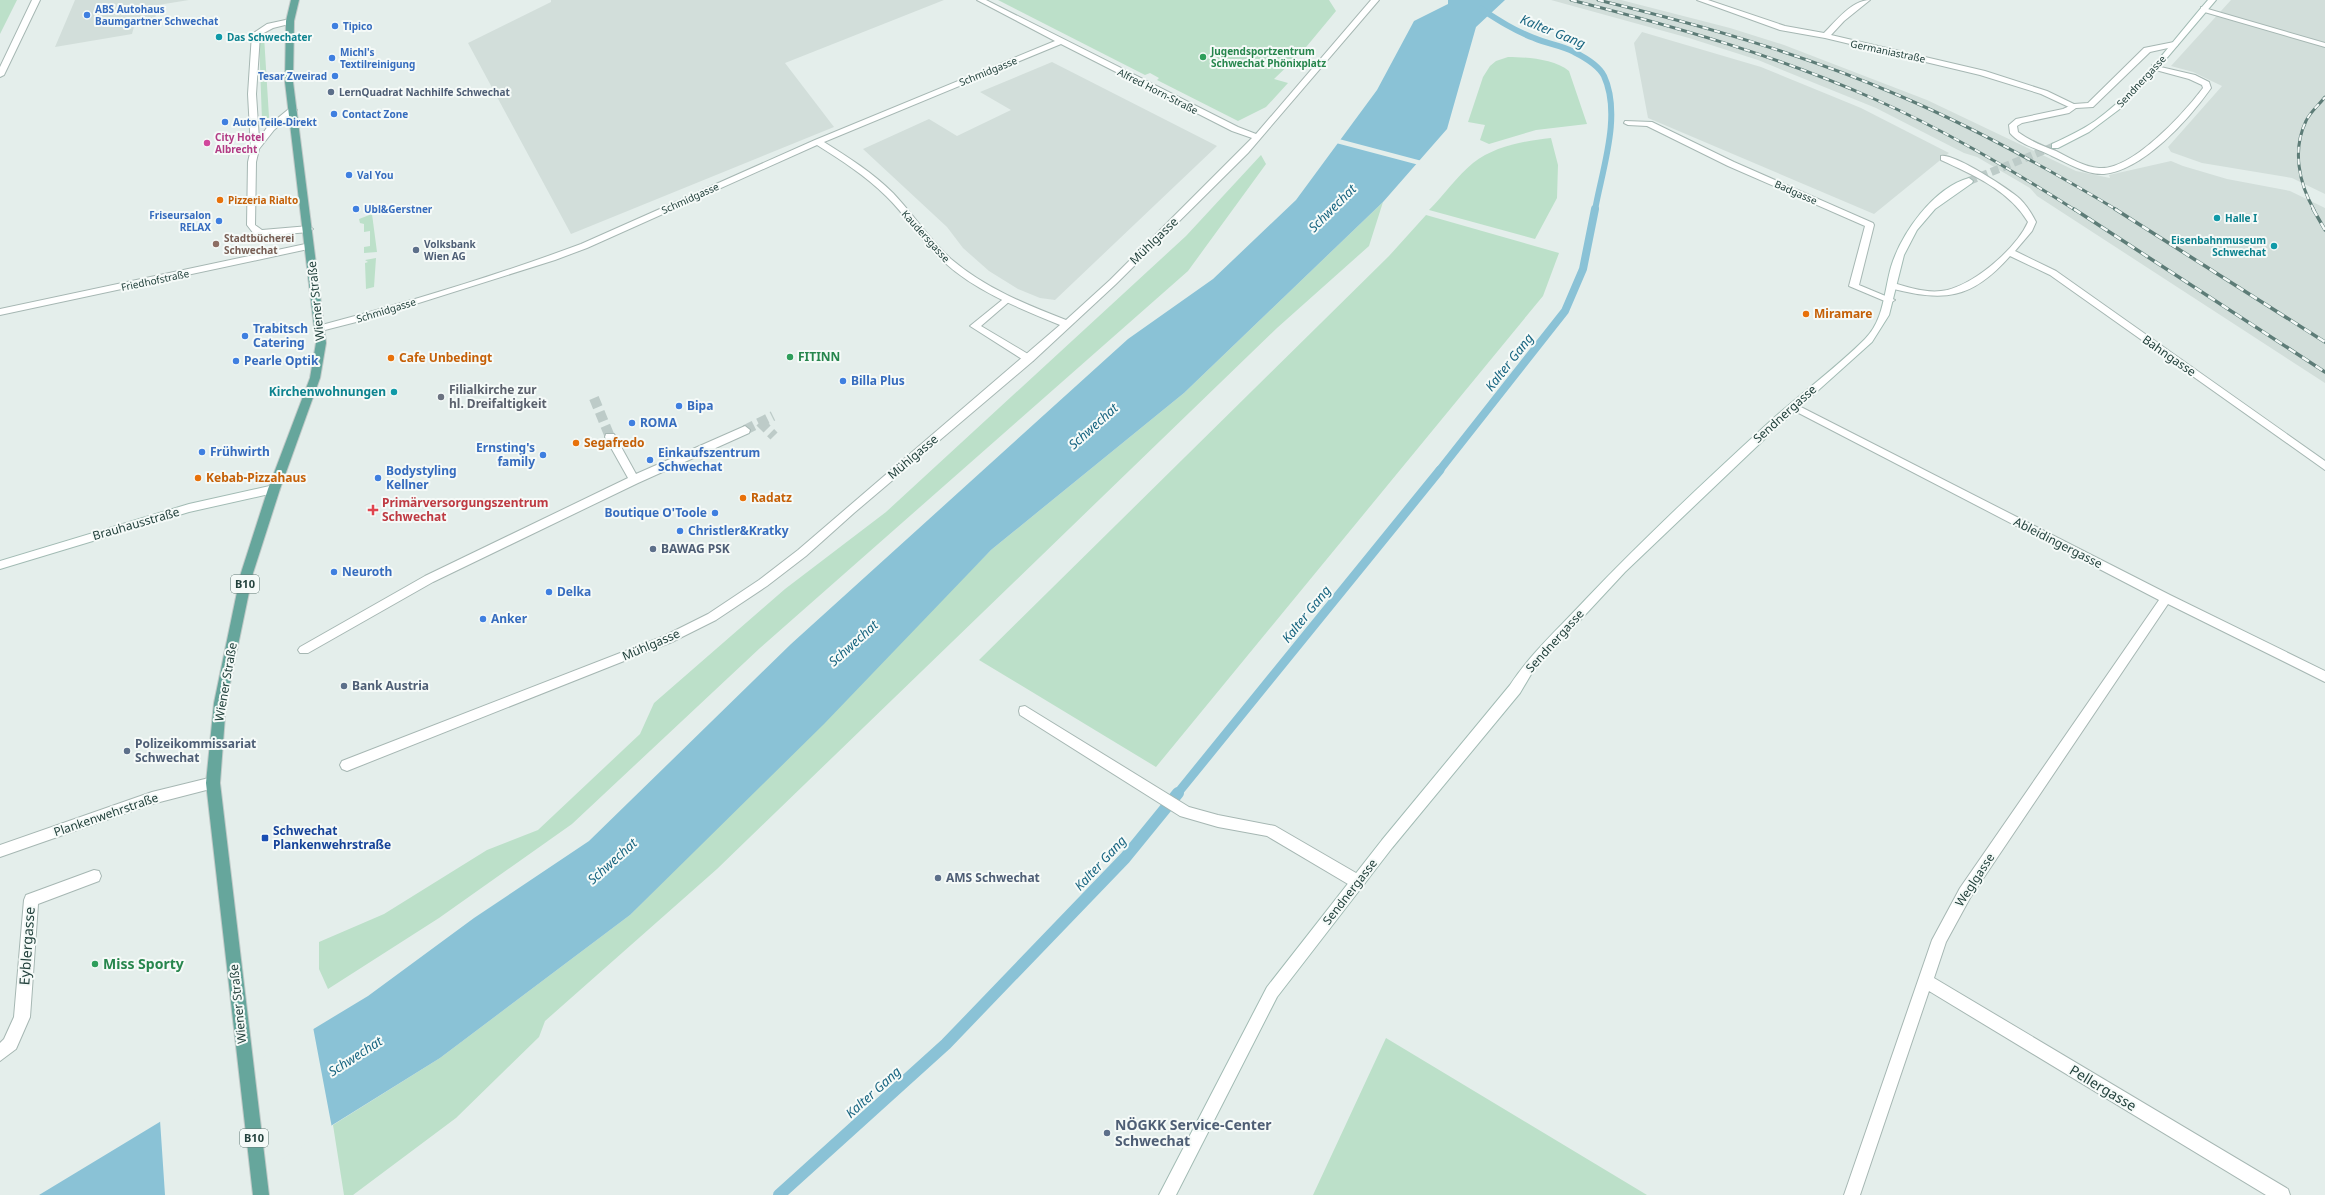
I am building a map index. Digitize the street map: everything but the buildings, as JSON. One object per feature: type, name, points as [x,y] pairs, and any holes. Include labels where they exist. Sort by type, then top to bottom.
[{"type":"main road","name":"Wiener Straße","points":[[261,1195],[213,783],[220,703],[247,573],[274,489],[315,378],[321,343],[321,328],[289,82],[290,21],[295,0]]},
{"type":"street","points":[[0,75],[36,0]]},
{"type":"street","name":"Alfred Horn-Straße","points":[[981,0],[1217,121],[1257,137]]},
{"type":"street","name":"Mühlgasse","points":[[347,764],[668,639],[712,616],[763,583],[802,553],[850,510],[1029,359],[1067,324],[1218,179],[1257,137],[1375,0]]},
{"type":"street","name":"Germaniastraße","points":[[1701,0],[1783,28],[1826,36],[1983,72],[2054,96],[2074,106]]},
{"type":"street","points":[[1826,36],[1841,19],[1866,0]]},
{"type":"street","name":"Sendnergasse","points":[[2056,146],[2104,119],[2155,67],[2212,0]]},
{"type":"street","points":[[2204,9],[2325,45]]},
{"type":"street","points":[[290,21],[270,26],[256,34],[252,94],[255,149],[252,162],[250,212],[253,228],[262,233],[308,229]]},
{"type":"street","name":"Schmidgasse","points":[[321,328],[365,317],[552,258],[818,142],[1061,41]]},
{"type":"street","points":[[2155,67],[2192,76],[2206,84],[2207,88],[2157,143],[2135,158],[2110,170],[2090,170],[2026,141],[2019,137],[2013,129],[2013,125],[2020,121],[2066,111],[2074,106],[2090,105],[2147,50],[2174,44]]},
{"type":"street","points":[[255,149],[271,128],[293,110]]},
{"type":"street","name":"Badgasse","points":[[1628,123],[1650,124],[1731,164],[1870,225],[1854,286],[1890,300]]},
{"type":"street","name":"Kaudersgasse","points":[[818,142],[848,162],[888,194],[947,260],[972,280],[1007,299],[1067,324]]},
{"type":"street","points":[[1893,286],[1925,293],[1941,294],[1956,290],[1988,275],[2029,229],[2032,222],[2024,208],[2000,189],[1944,158]]},
{"type":"street","name":"Sendnergasse","points":[[1167,1195],[1272,992],[1358,882],[1515,689],[1529,667],[1621,569],[1793,406],[1869,340],[1885,317],[1900,252],[1916,223],[1942,198],[1969,181]]},
{"type":"street","name":"Friedhofstraße","points":[[0,312],[310,246]]},
{"type":"street","name":"Bahngasse","points":[[2009,252],[2053,273],[2325,466]]},
{"type":"street","points":[[1007,299],[975,326],[1029,359]]},
{"type":"street","name":"Ableidingergasse","points":[[1793,406],[2166,598],[2325,677]]},
{"type":"street","points":[[304,650],[429,579],[634,480],[745,430]]},
{"type":"street","points":[[610,437],[634,480]]},
{"type":"street","name":"Brauhausstraße","points":[[0,565],[189,508],[274,489]]},
{"type":"street","name":"Weglgasse","points":[[1852,1195],[1924,980],[1939,940],[1965,893],[2166,598]]},
{"type":"street","points":[[1024,711],[1146,786],[1185,812],[1218,821],[1270,830],[1358,882]]},
{"type":"street","name":"Plankenwehrstraße","points":[[0,851],[152,798],[213,783]]},
{"type":"street","name":"Eyblergasse","points":[[0,1052],[10,1044],[22,1017],[31,900],[94,876]]},
{"type":"street","name":"Pellergasse","points":[[1924,980],[2282,1195]]},
{"type":"shaded area","points":[[75,0],[189,0],[158,5],[155,19],[135,23],[132,34],[55,47]]},
{"type":"shaded area","points":[[551,0],[944,0],[785,63],[834,127],[571,234],[468,43],[551,2]]},
{"type":"shaded area","points":[[1551,0],[1621,0],[1730,28],[1784,45],[1927,100],[2076,171],[2110,178],[2109,175],[2171,161],[2227,179],[2290,191],[2325,208],[2325,383],[2037,196],[2030,188],[1977,157],[1964,153],[1876,108],[1758,60],[1689,38]]},
{"type":"shaded area","points":[[2231,0],[2325,0],[2325,194],[2292,178],[2202,163],[2171,152],[2168,147],[2222,86],[2193,72],[2171,66]]},
{"type":"shaded area","points":[[1642,32],[1761,67],[1861,108],[1949,153],[1874,214],[1648,118],[1634,43]]},
{"type":"shaded area","points":[[1052,62],[1217,146],[1055,300],[1040,298],[1018,289],[989,271],[963,248],[947,227],[863,149],[929,119],[957,136],[1011,110],[980,92]]},
{"type":"green space","points":[[0,0],[17,0],[0,34]]},
{"type":"green space","name":"Jugendsportzentrum Schwechat Phönixplatz","points":[[998,0],[1329,0],[1336,11],[1302,52],[1274,79],[1288,83],[1266,107],[1238,121],[1157,80],[1159,78],[1150,73],[1145,75]]},
{"type":"green space","points":[[264,36],[269,117],[268,120],[262,121],[259,38]]},
{"type":"green space","points":[[1508,57],[1531,58],[1548,61],[1569,71],[1587,124],[1536,130],[1489,144],[1480,140],[1485,125],[1468,122],[1483,77],[1490,66],[1496,61]]},
{"type":"green space","points":[[1551,138],[1558,165],[1557,198],[1535,239],[1429,210],[1461,174],[1482,157],[1510,145]]},
{"type":"green space","points":[[1261,155],[1266,164],[1188,271],[760,648],[572,824],[439,918],[328,989],[319,969],[319,942],[384,914],[487,850],[538,830],[640,734],[654,703],[785,589],[886,512],[1186,236]]},
{"type":"green space","points":[[1383,202],[1369,246],[1277,328],[717,869],[545,1021],[539,1037],[456,1118],[353,1195],[344,1195],[333,1125],[440,1058],[630,915],[991,550],[1184,393]]},
{"type":"green space","points":[[372,214],[377,252],[364,253],[364,247],[370,246],[370,231],[364,232],[364,224],[360,223],[359,219]]},
{"type":"green space","points":[[1426,215],[1559,253],[1543,296],[1156,767],[979,660],[1389,256]]},
{"type":"green space","points":[[376,258],[374,287],[366,289],[365,263],[368,262],[365,260]]},
{"type":"green space","points":[[1386,1038],[1647,1195],[1313,1195]]},
{"type":"water","name":"Schwechat","points":[[1448,0],[1505,0],[1476,27],[1447,129],[1383,202],[1184,393],[991,550],[824,724],[630,915],[440,1058],[220,1195],[39,1195],[368,996],[474,918],[589,841],[791,644],[1128,339],[1213,279],[1296,200],[1377,90],[1414,21],[1448,4]]},
{"type":"pier","points":[[1339,139],[1422,161],[1419,165],[1336,143]]},
{"type":"pier","points":[[313,1027],[332,1128],[224,1195],[165,1195],[160,1120]]},
{"type":"waterway","name":"Kalter Gang","points":[[1481,9],[1520,32],[1578,54],[1587,59],[1602,72],[1609,91],[1611,125],[1606,160],[1595,210]]},
{"type":"waterway","name":"Kalter Gang","points":[[1439,471],[1565,311],[1583,269],[1595,209]]},
{"type":"waterway","name":"Kalter Gang","points":[[1177,794],[1440,470]]},
{"type":"waterway","name":"Kalter Gang","points":[[779,1195],[946,1044],[1125,858],[1178,793]]},
{"type":"tunnel","points":[[1969,181],[2055,146]]},
{"type":"tunnel","points":[[594,398],[610,437]]},
{"type":"tunnel","points":[[760,422],[773,416]]},
{"type":"tunnel","points":[[745,430],[760,422]]},
{"type":"tunnel","points":[[760,422],[774,436]]},
{"type":"railway","points":[[1571,0],[1647,20],[1761,55],[1798,68],[1872,98],[1950,136],[2075,210]]},
{"type":"railway","points":[[1598,0],[1713,30],[1789,54],[1863,81],[1956,121],[2037,164],[2117,210]]},
{"type":"railway","points":[[2314,210],[2304,189],[2301,178],[2298,155],[2299,143],[2306,121],[2325,97]]},
{"type":"railway","points":[[2074,209],[2325,372]]},
{"type":"railway","points":[[2115,209],[2325,342]]},
{"type":"railway","points":[[2313,209],[2325,230]]},
{"type":"place","name":"ABS Autohaus Baumgartner Schwechat","points":[[87,15]]},
{"type":"place","name":"Tipico","points":[[335,26]]},
{"type":"place","name":"Das Schwechater","points":[[219,37]]},
{"type":"place","name":"Jugendsportzentrum Schwechat Phönixplatz","points":[[1203,57]]},
{"type":"place","name":"Michl's Textilreinigung","points":[[332,58]]},
{"type":"place","name":"Tesar Zweirad","points":[[335,76]]},
{"type":"place","name":"LernQuadrat Nachhilfe Schwechat","points":[[331,92]]},
{"type":"place","name":"Contact Zone","points":[[334,114]]},
{"type":"place","name":"Auto Teile-Direkt","points":[[225,122]]},
{"type":"place","name":"City Hotel Albrecht","points":[[207,143]]},
{"type":"place","name":"Val You","points":[[349,175]]},
{"type":"place","name":"Pizzeria Rialto","points":[[220,200]]},
{"type":"place","name":"Ubl&Gerstner","points":[[356,209]]},
{"type":"place","name":"Halle I","points":[[2217,218]]},
{"type":"place","name":"Friseursalon RELAX","points":[[219,221]]},
{"type":"place","name":"Stadtbücherei Schwechat","points":[[216,244]]},
{"type":"place","name":"Eisenbahnmuseum Schwechat","points":[[2274,246]]},
{"type":"place","name":"Volksbank Wien AG","points":[[416,250]]},
{"type":"place","name":"Miramare","points":[[1806,314]]},
{"type":"place","name":"Trabitsch Catering","points":[[245,336]]},
{"type":"place","name":"FITINN","points":[[790,357]]},
{"type":"place","name":"Cafe Unbedingt","points":[[391,358]]},
{"type":"place","name":"Pearle Optik","points":[[236,361]]},
{"type":"place","name":"Billa Plus","points":[[843,381]]},
{"type":"place","name":"Kirchenwohnungen","points":[[394,392]]},
{"type":"place","name":"Filialkirche zur hl. Dreifaltigkeit","points":[[441,397]]},
{"type":"place","name":"Bipa","points":[[679,406]]},
{"type":"place","name":"ROMA","points":[[632,423]]},
{"type":"place","name":"Segafredo","points":[[576,443]]},
{"type":"place","name":"Frühwirth","points":[[202,452]]},
{"type":"place","name":"Ernsting's family","points":[[543,455]]},
{"type":"place","name":"Einkaufszentrum Schwechat","points":[[650,460]]},
{"type":"place","name":"Kebab-Pizzahaus","points":[[198,478]]},
{"type":"place","name":"Bodystyling Kellner","points":[[378,478]]},
{"type":"place","name":"Radatz","points":[[743,498]]},
{"type":"place","name":"Primärversorgungszentrum Schwechat","points":[[373,510]]},
{"type":"place","name":"Boutique O'Toole","points":[[715,513]]},
{"type":"place","name":"Christler&Kratky","points":[[680,531]]},
{"type":"place","name":"BAWAG PSK","points":[[653,549]]},
{"type":"place","name":"Neuroth","points":[[334,572]]},
{"type":"place","name":"Delka","points":[[549,592]]},
{"type":"place","name":"Anker","points":[[483,619]]},
{"type":"place","name":"Bank Austria","points":[[344,686]]},
{"type":"place","name":"Polizeikommissariat Schwechat","points":[[127,751]]},
{"type":"place","name":"Schwechat Plankenwehrstraße","points":[[265,838]]},
{"type":"place","name":"AMS Schwechat","points":[[938,878]]},
{"type":"place","name":"Miss Sporty","points":[[95,964]]},
{"type":"place","name":"NÖGKK Service-Center Schwechat","points":[[1107,1133]]}]
